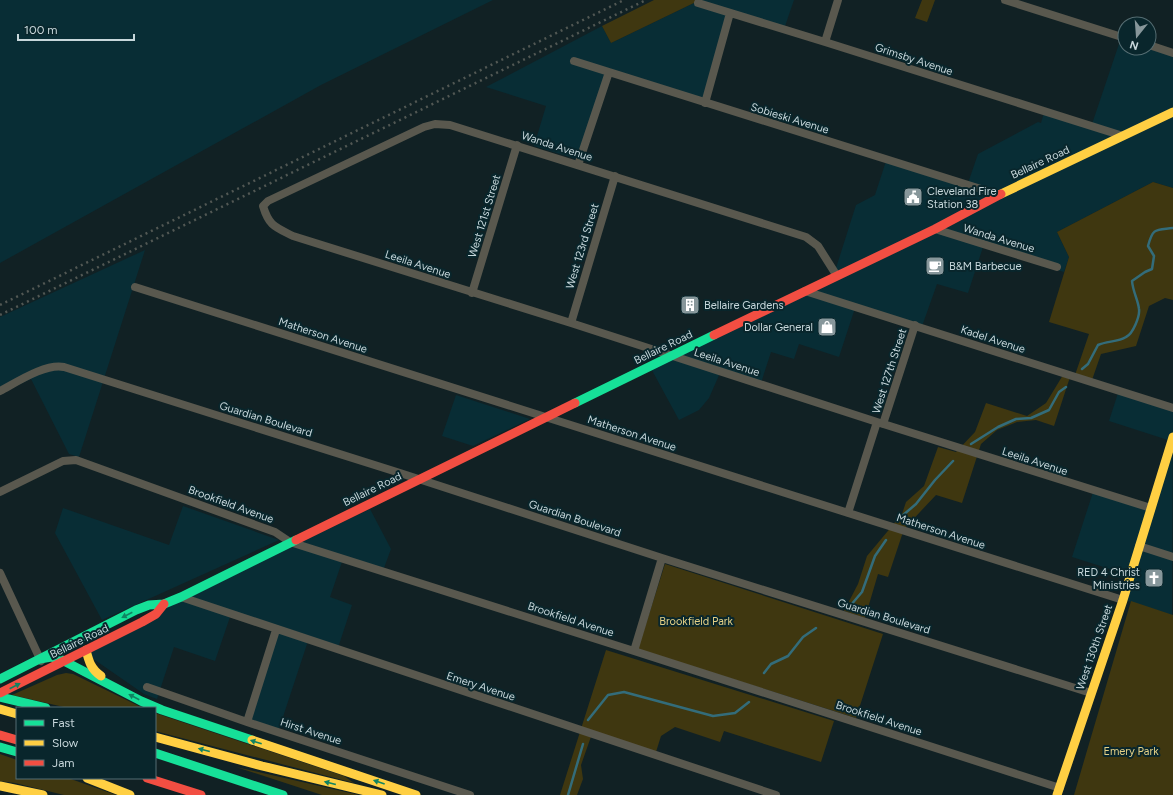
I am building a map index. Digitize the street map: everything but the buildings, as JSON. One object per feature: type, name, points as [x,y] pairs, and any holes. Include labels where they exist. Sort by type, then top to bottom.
[{"type":"main road","name":"Bellaire Road","points":[[0,679],[136,610],[149,605],[164,604],[180,597],[290,542],[935,229],[1000,195],[1173,112]]},
{"type":"main road","name":"West 130th Street","points":[[1058,791],[1123,600],[1172,443]]},
{"type":"main road","name":"Bellaire Road","points":[[0,693],[156,614],[164,604]]},
{"type":"main road","points":[[86,650],[89,665],[92,670],[114,687]]},
{"type":"main road","points":[[40,659],[51,657],[65,661],[156,707]]},
{"type":"main road","points":[[0,697],[42,707]]},
{"type":"main road","points":[[156,707],[416,795]]},
{"type":"main road","points":[[0,709],[16,714]]},
{"type":"main road","points":[[0,735],[16,740]]},
{"type":"main road","points":[[156,737],[262,766],[382,795]]},
{"type":"main road","points":[[0,747],[16,752]]},
{"type":"main road","points":[[156,754],[283,795]]},
{"type":"main road","points":[[90,779],[130,795]]},
{"type":"main road","points":[[150,779],[201,795]]},
{"type":"main road","points":[[0,786],[43,795]]},
{"type":"street","points":[[826,42],[838,0]]},
{"type":"street","points":[[1005,0],[1117,35]]},
{"type":"street","name":"Grimsby Avenue","points":[[698,3],[826,42],[1123,137]]},
{"type":"street","points":[[705,103],[730,13]]},
{"type":"street","points":[[1157,48],[1173,53]]},
{"type":"street","name":"Sobieski Avenue","points":[[574,61],[1000,195]]},
{"type":"street","points":[[578,165],[609,72]]},
{"type":"street","name":"Wanda Avenue","points":[[263,206],[280,196],[424,127],[435,124],[450,124],[806,237],[818,246],[837,276]]},
{"type":"street","name":"West 121st Street","points":[[472,293],[517,145]]},
{"type":"street","name":"West 123rd Street","points":[[571,323],[615,176]]},
{"type":"street","name":"Leeila Avenue","points":[[263,206],[266,219],[275,227],[293,236],[1151,508]]},
{"type":"street","name":"Wanda Avenue","points":[[935,229],[1057,267]]},
{"type":"street","name":"Matherson Avenue","points":[[135,287],[1123,600]]},
{"type":"street","name":"Kadel Avenue","points":[[805,291],[1173,408]]},
{"type":"street","name":"West 127th Street","points":[[848,514],[915,325]]},
{"type":"street","name":"Guardian Boulevard","points":[[0,391],[52,366],[60,366],[71,369],[420,479],[662,558],[1091,693]]},
{"type":"street","name":"Brookfield Avenue","points":[[0,492],[63,461],[72,459],[80,461],[275,532],[290,542],[634,651],[1058,791]]},
{"type":"street","points":[[1139,546],[1173,557]]},
{"type":"street","points":[[634,651],[662,558]]},
{"type":"street","points":[[0,573],[2,583],[45,671]]},
{"type":"street","name":"Emery Avenue","points":[[180,597],[776,795]]},
{"type":"street","points":[[247,722],[276,630]]},
{"type":"street","name":"Hirst Avenue","points":[[147,687],[247,722],[470,795]]},
{"type":"shaded area","points":[[0,0],[493,0],[321,85],[0,263]]},
{"type":"shaded area","points":[[700,0],[794,0],[783,32],[727,15],[701,104],[610,75],[583,161],[534,146],[546,106],[486,87],[602,26],[611,43]]},
{"type":"shaded area","points":[[1157,49],[1173,51],[1173,188],[1153,182],[1057,232],[1069,257],[1064,272],[983,247],[968,293],[937,284],[921,329],[855,308],[839,357],[799,344],[794,359],[771,352],[760,386],[720,373],[709,398],[699,410],[679,420],[648,363],[838,272],[836,268],[856,205],[875,195],[887,158],[968,183],[978,154],[1038,122],[1041,123],[1045,109],[1092,124],[1117,50],[1117,56],[1157,56]]},
{"type":"shaded area","points":[[145,250],[79,457],[69,454],[31,379],[0,394],[0,317]]},
{"type":"shaded area","points":[[1118,393],[1173,410],[1172,615],[1125,600],[1132,576],[1072,557],[1094,489],[1148,504],[1168,440],[1109,421]]},
{"type":"shaded area","points":[[456,395],[530,419],[473,446],[442,436]]},
{"type":"shaded area","points":[[183,506],[279,540],[102,620],[55,533],[63,508],[169,545]]},
{"type":"shaded area","points":[[370,509],[391,549],[384,568],[344,556],[330,597],[352,605],[338,648],[309,638],[279,729],[244,718],[273,631],[230,617],[215,661],[174,647],[157,699],[144,694],[79,649]]},
{"type":"green space","points":[[654,0],[700,0],[611,43],[602,26]]},
{"type":"green space","points":[[922,0],[935,0],[927,22],[915,18]]},
{"type":"green space","points":[[1153,182],[1173,188],[1173,300],[1165,298],[1149,306],[1136,346],[1101,354],[1092,380],[1075,375],[1089,334],[1049,322],[1069,257],[1057,232]]},
{"type":"green space","points":[[1063,375],[1070,377],[1054,426],[1036,420],[1017,422],[997,430],[981,444],[962,503],[936,495],[904,529],[888,577],[878,574],[865,618],[844,611],[858,584],[867,556],[902,514],[906,502],[924,486],[938,447],[956,452],[975,432],[986,403],[1027,416],[1046,403]]},
{"type":"green space","name":"Brookfield Park","points":[[665,564],[883,634],[856,718],[638,649]]},
{"type":"green space","name":"Emery Park","points":[[1131,601],[1173,615],[1173,795],[1074,795]]},
{"type":"green space","points":[[606,650],[834,721],[821,762],[724,731],[720,742],[675,727],[661,736],[656,752],[593,731],[581,765],[583,779],[577,795],[560,795]]},
{"type":"green space","points":[[66,673],[73,674],[141,707],[64,707],[12,695],[57,675]]},
{"type":"green space","points":[[156,713],[344,776],[354,783],[156,731]]},
{"type":"green space","points":[[0,754],[16,760],[16,779],[71,779],[116,795],[64,795],[15,783],[0,781]]},
{"type":"green space","points":[[236,767],[359,795],[322,795]]},
{"type":"waterway","points":[[1082,369],[1088,364],[1098,345],[1123,339],[1131,332],[1136,324],[1139,312],[1132,281],[1152,269],[1154,256],[1148,246],[1154,232],[1173,228]]},
{"type":"waterway","points":[[971,444],[998,427],[1016,419],[1031,418],[1049,410],[1059,392],[1066,387]]},
{"type":"waterway","points":[[902,516],[916,504],[935,480],[953,461]]},
{"type":"waterway","points":[[850,606],[862,592],[875,556],[886,540]]},
{"type":"waterway","points":[[764,673],[771,664],[788,656],[803,637],[816,628]]},
{"type":"waterway","points":[[588,720],[608,695],[624,692],[713,716],[735,713],[749,702]]},
{"type":"waterway","points":[[568,795],[583,744]]},
{"type":"railway","points":[[0,305],[624,0]]},
{"type":"railway","points":[[0,315],[646,0]]},
{"type":"traffic: fast","points":[[575,403],[714,335]]},
{"type":"traffic: fast","points":[[0,679],[136,610],[149,605],[164,604],[181,597],[296,540]]},
{"type":"traffic: fast","points":[[40,659],[51,657],[60,659],[155,707]]},
{"type":"traffic: fast","points":[[0,697],[42,707]]},
{"type":"traffic: fast","points":[[156,707],[252,740]]},
{"type":"traffic: fast","points":[[0,747],[16,752]]},
{"type":"traffic: fast","points":[[156,753],[283,795]]},
{"type":"traffic: slow","points":[[1001,194],[1173,112]]},
{"type":"traffic: slow","points":[[1057,795],[1123,600],[1173,437]]},
{"type":"traffic: slow","points":[[86,650],[91,665],[101,676]]},
{"type":"traffic: slow","points":[[0,709],[16,714]]},
{"type":"traffic: slow","points":[[156,737],[262,766],[382,795]]},
{"type":"traffic: slow","points":[[252,740],[416,795]]},
{"type":"traffic: slow","points":[[90,779],[130,795]]},
{"type":"traffic: slow","points":[[0,786],[43,795]]},
{"type":"traffic: jam","points":[[714,335],[935,229],[1001,194]]},
{"type":"traffic: jam","points":[[296,540],[575,403]]},
{"type":"traffic: jam","points":[[0,693],[142,622],[156,614],[164,604]]},
{"type":"traffic: jam","points":[[0,735],[16,740]]},
{"type":"traffic: jam","points":[[150,779],[201,795]]},
{"type":"place","name":"Cleveland Fire Station 38","points":[[913,197]]},
{"type":"place","name":"B&M Barbecue","points":[[935,266]]},
{"type":"place","name":"Bellaire Gardens","points":[[690,305]]},
{"type":"place","name":"Dollar General","points":[[827,327]]},
{"type":"place","name":"RED 4 Christ Ministries","points":[[1154,578]]}]
